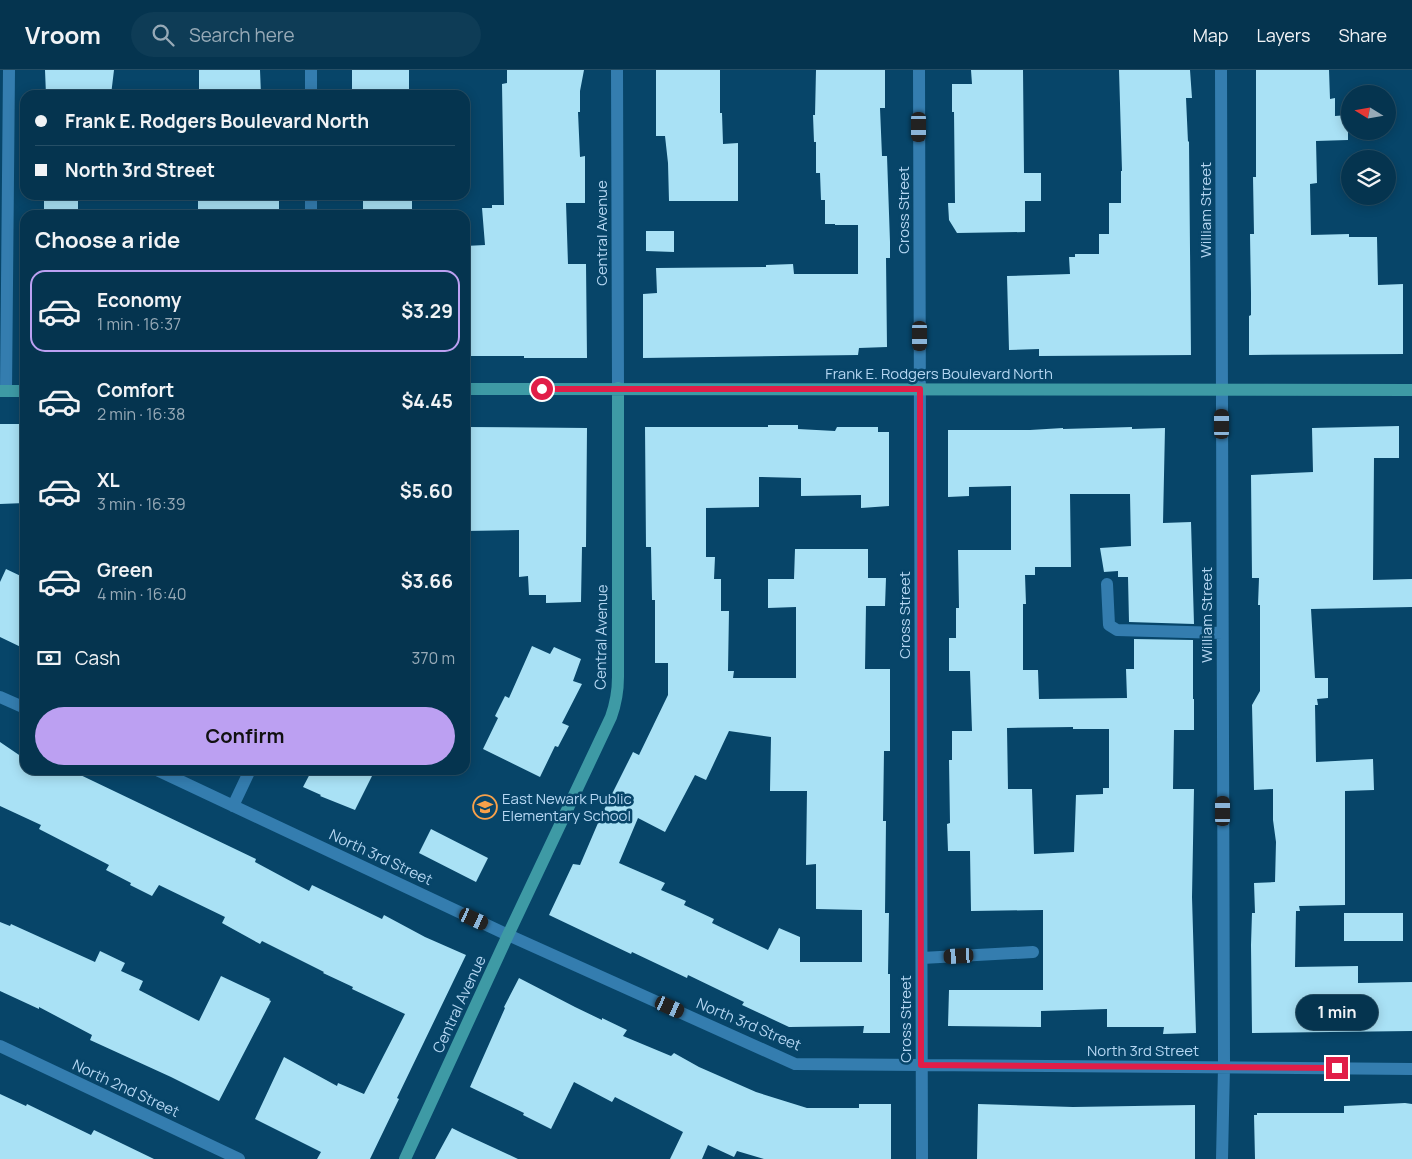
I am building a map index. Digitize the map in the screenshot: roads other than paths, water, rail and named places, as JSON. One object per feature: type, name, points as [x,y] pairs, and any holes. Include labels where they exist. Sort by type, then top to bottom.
[{"type":"main road","name":"Frank E. Rodgers Boulevard North","points":[[470,390],[618,388],[1412,390]]},
{"type":"main road","name":"Central Avenue","points":[[405,1159],[611,717],[618,692],[618,388]]},
{"type":"main road","points":[[3,391],[20,391]]},
{"type":"street","points":[[3,391],[9,70]]},
{"type":"street","points":[[310,70],[311,90]]},
{"type":"street","name":"Central Avenue","points":[[617,70],[618,388]]},
{"type":"street","name":"Cross Street","points":[[919,70],[922,1159]]},
{"type":"street","name":"William Street","points":[[1221,70],[1224,1067],[1222,1159]]},
{"type":"street","points":[[1106,584],[1109,625],[1117,630],[1222,633]]},
{"type":"street","points":[[0,696],[20,706]]},
{"type":"street","name":"North 3rd Street","points":[[168,775],[508,935],[795,1064],[1412,1069]]},
{"type":"street","points":[[233,806],[248,775]]},
{"type":"street","points":[[922,958],[1033,952]]},
{"type":"street","name":"North 2nd Street","points":[[0,1046],[239,1159]]},
{"type":"place","name":"East Newark Public Elementary School","points":[[485,807]]}]
